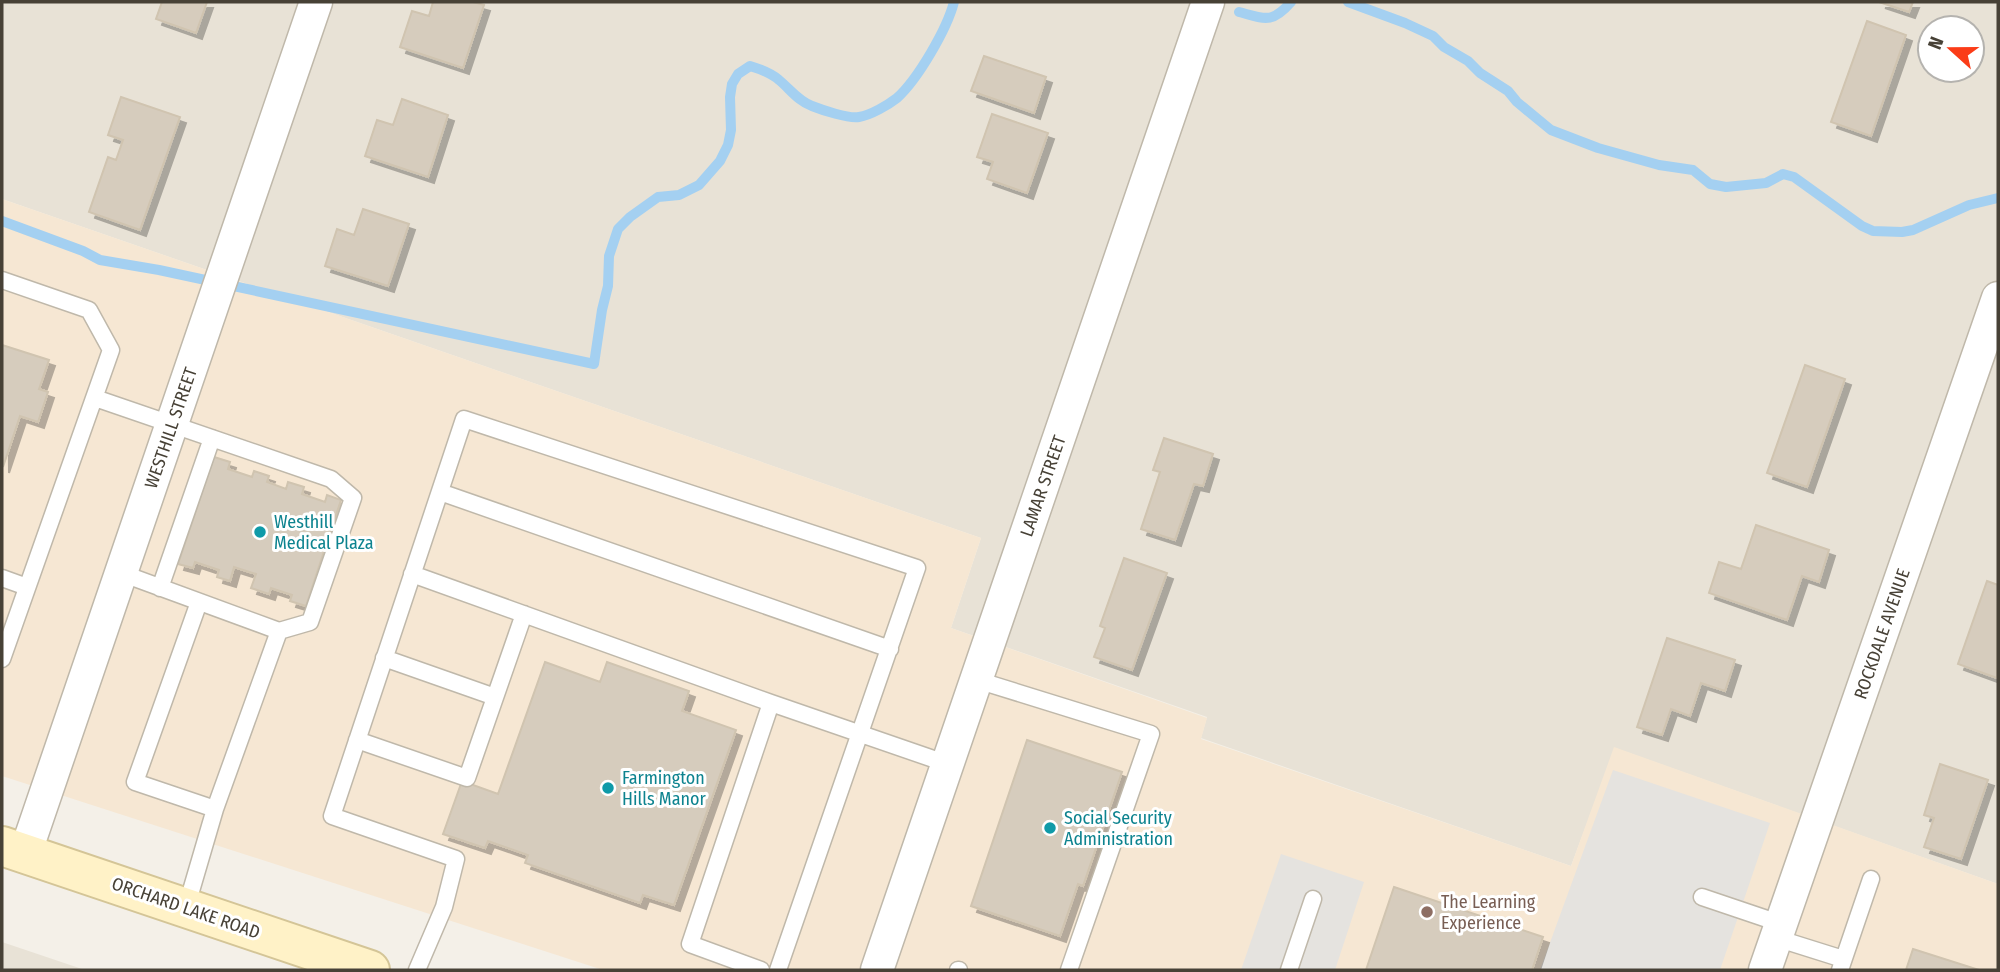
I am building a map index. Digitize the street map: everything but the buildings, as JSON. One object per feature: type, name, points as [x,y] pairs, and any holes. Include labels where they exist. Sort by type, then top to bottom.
[{"type":"main road","name":"ORCHARD LAKE ROAD","points":[[14,850],[370,970]]},
{"type":"street","name":"WESTHILL STREET","points":[[14,850],[121,573],[316,2]]},
{"type":"street","name":"LAMAR STREET","points":[[877,970],[1208,2]]},
{"type":"street","name":"ROCKDALE AVENUE","points":[[1765,970],[1998,298]]},
{"type":"lane","points":[[2,280],[89,310],[111,350],[2,659]]},
{"type":"lane","points":[[94,398],[331,479],[353,498],[310,622],[279,631],[121,573]]},
{"type":"lane","points":[[417,970],[444,907],[456,859],[332,816],[464,419],[918,568],[778,970]]},
{"type":"lane","points":[[160,588],[212,438]]},
{"type":"lane","points":[[440,492],[890,649]]},
{"type":"lane","points":[[412,574],[948,764]]},
{"type":"lane","points":[[2,578],[27,587]]},
{"type":"lane","points":[[199,602],[135,782],[215,809]]},
{"type":"lane","points":[[357,740],[467,779],[524,614]]},
{"type":"lane","points":[[186,908],[215,809],[279,631]]},
{"type":"lane","points":[[384,658],[495,697]]},
{"type":"lane","points":[[977,680],[1151,734],[1069,970]]},
{"type":"lane","points":[[761,970],[690,944],[771,703]]},
{"type":"lane","points":[[1702,897],[1779,931],[1842,965],[1871,879]]},
{"type":"lane","points":[[1289,970],[1313,899]]},
{"type":"shaded area","points":[[2,2],[1998,2],[1998,884],[1615,748],[1571,866],[1201,738],[1207,717],[951,628],[981,538],[2,199]]},
{"type":"shaded area","points":[[2,199],[981,538],[951,628],[1207,718],[1201,739],[1571,866],[1614,747],[1998,884],[1998,970],[603,970],[2,776]]},
{"type":"shaded area","points":[[1613,770],[1770,823],[1720,970],[1540,970]]},
{"type":"shaded area","points":[[1281,854],[1364,882],[1335,970],[1241,970]]},
{"type":"shaded area","points":[[2,942],[85,970],[2,970]]},
{"type":"waterway","points":[[2,221],[100,260],[159,270],[594,364],[608,286],[609,256],[618,229],[658,197],[679,195],[699,185],[720,161],[728,145],[731,130],[730,97],[732,84],[738,74],[750,66],[754,67],[776,78],[807,104],[842,115],[864,116],[897,98],[914,79],[938,39],[954,2]]},
{"type":"waterway","points":[[1239,12],[1268,18],[1279,14],[1291,2]]},
{"type":"waterway","points":[[1348,2],[1433,36],[1444,47],[1508,91],[1517,102],[1551,130],[1598,148],[1659,165],[1693,170],[1710,184],[1726,187],[1766,183],[1783,174],[1794,177],[1873,231],[1913,230],[1969,205],[1998,198]]},
{"type":"place","name":"Westhill Medical Plaza","points":[[260,532]]},
{"type":"place","name":"Farmington Hills Manor","points":[[608,788]]},
{"type":"place","name":"Social Security Administration","points":[[1050,828]]},
{"type":"place","name":"The Learning Experience","points":[[1427,912]]}]
